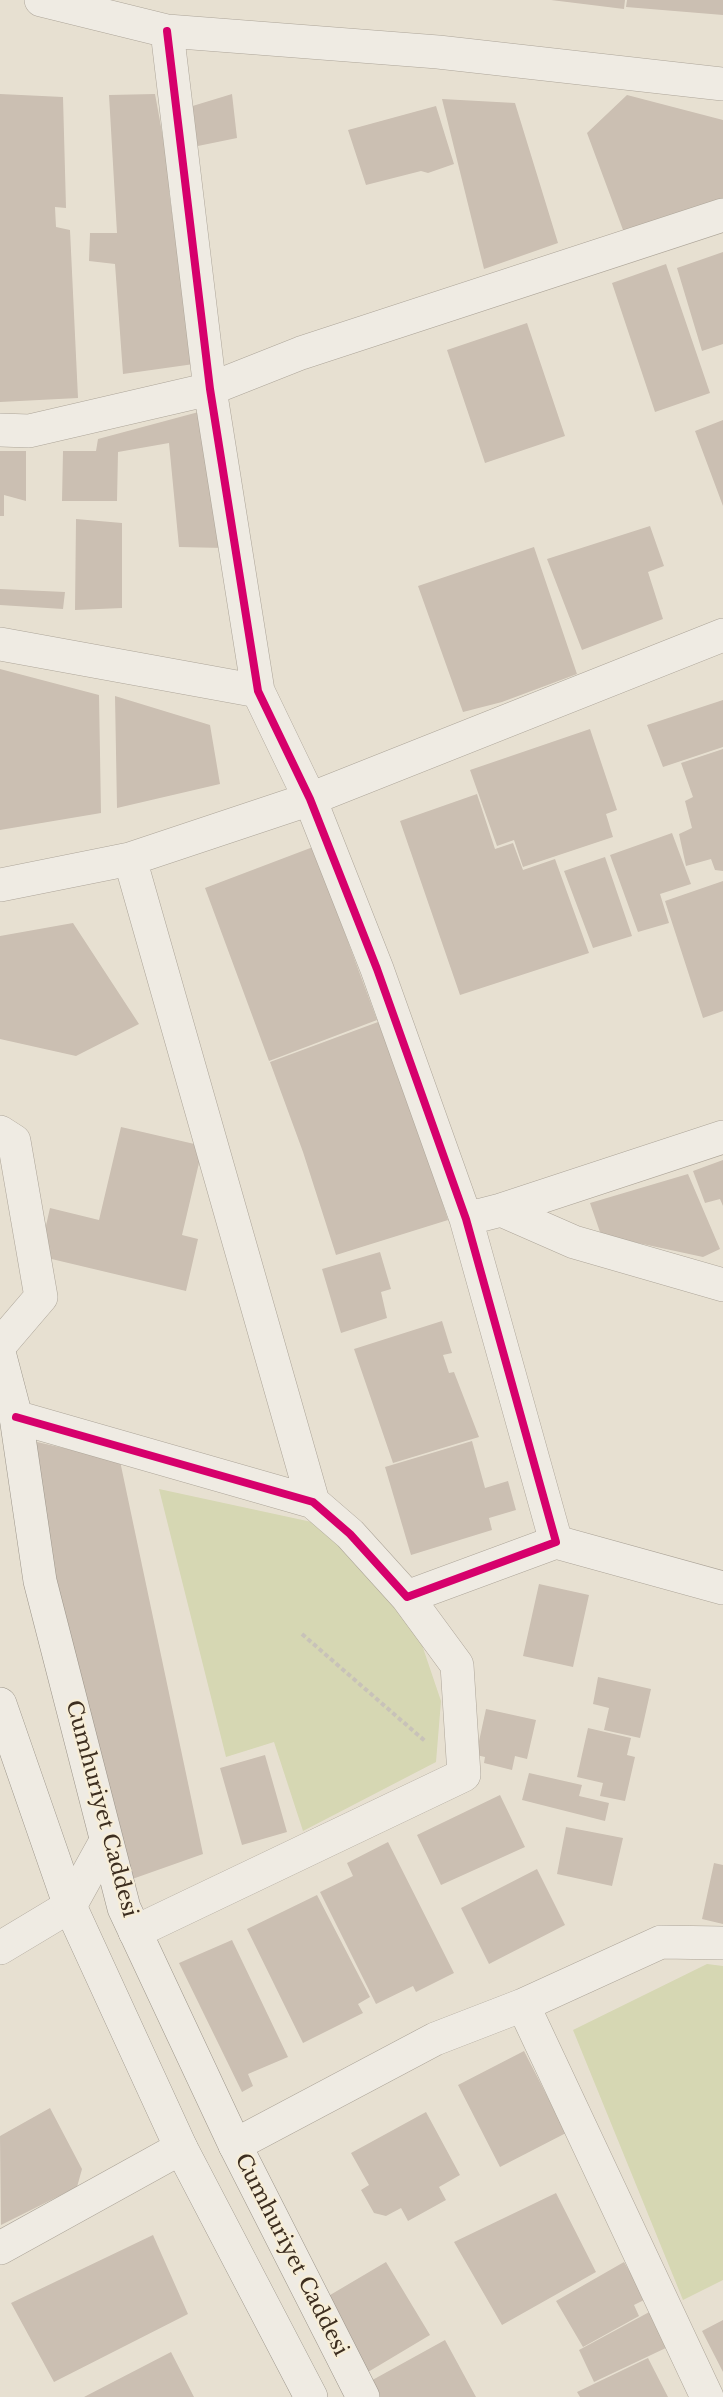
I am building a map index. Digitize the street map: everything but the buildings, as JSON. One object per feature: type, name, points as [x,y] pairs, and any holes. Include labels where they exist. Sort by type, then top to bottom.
[{"type":"street","points":[[42,0],[167,31],[438,52],[723,84]]},
{"type":"street","points":[[167,31],[210,389],[258,691],[310,800],[377,969],[466,1219],[556,1542]]},
{"type":"street","points":[[0,430],[29,431],[210,389],[312,350],[723,215]]},
{"type":"street","points":[[0,885],[130,859],[310,800],[723,635]]},
{"type":"street","points":[[0,644],[258,691]]},
{"type":"street","points":[[130,859],[313,1502]]},
{"type":"street","points":[[0,1132],[14,1141],[41,1297],[0,1345]]},
{"type":"street","points":[[466,1219],[501,1210],[723,1137]]},
{"type":"street","points":[[501,1210],[574,1242],[723,1285]]},
{"type":"street","name":"Cumhuriyet Caddesi","points":[[0,1356],[16,1418],[40,1581],[124,1908],[235,2145],[363,2397]]},
{"type":"street","points":[[16,1418],[313,1502],[350,1534],[407,1597],[457,1665],[464,1774],[135,1932]]},
{"type":"street","points":[[407,1597],[556,1542],[723,1588]]},
{"type":"street","points":[[0,1704],[70,1906],[181,2148],[312,2397]]},
{"type":"street","points":[[0,1948],[70,1906],[106,1840]]},
{"type":"street","points":[[235,2145],[435,2039],[523,2005],[661,1942],[723,1943]]},
{"type":"street","points":[[523,2005],[707,2397]]},
{"type":"street","points":[[0,2248],[181,2148]]},
{"type":"path","points":[[302,1634],[464,1774]]},
{"type":"green space","points":[[159,1489],[321,1524],[393,1604],[420,1639],[441,1701],[436,1762],[303,1831],[274,1742],[226,1757]]},
{"type":"green space","points":[[707,1964],[723,1966],[723,2280],[683,2300],[573,2030]]},
{"type":"cycle path","points":[[16,1417],[313,1502],[350,1534],[407,1597],[556,1542],[466,1219],[377,969],[310,799],[258,691],[210,389],[167,31]]}]
